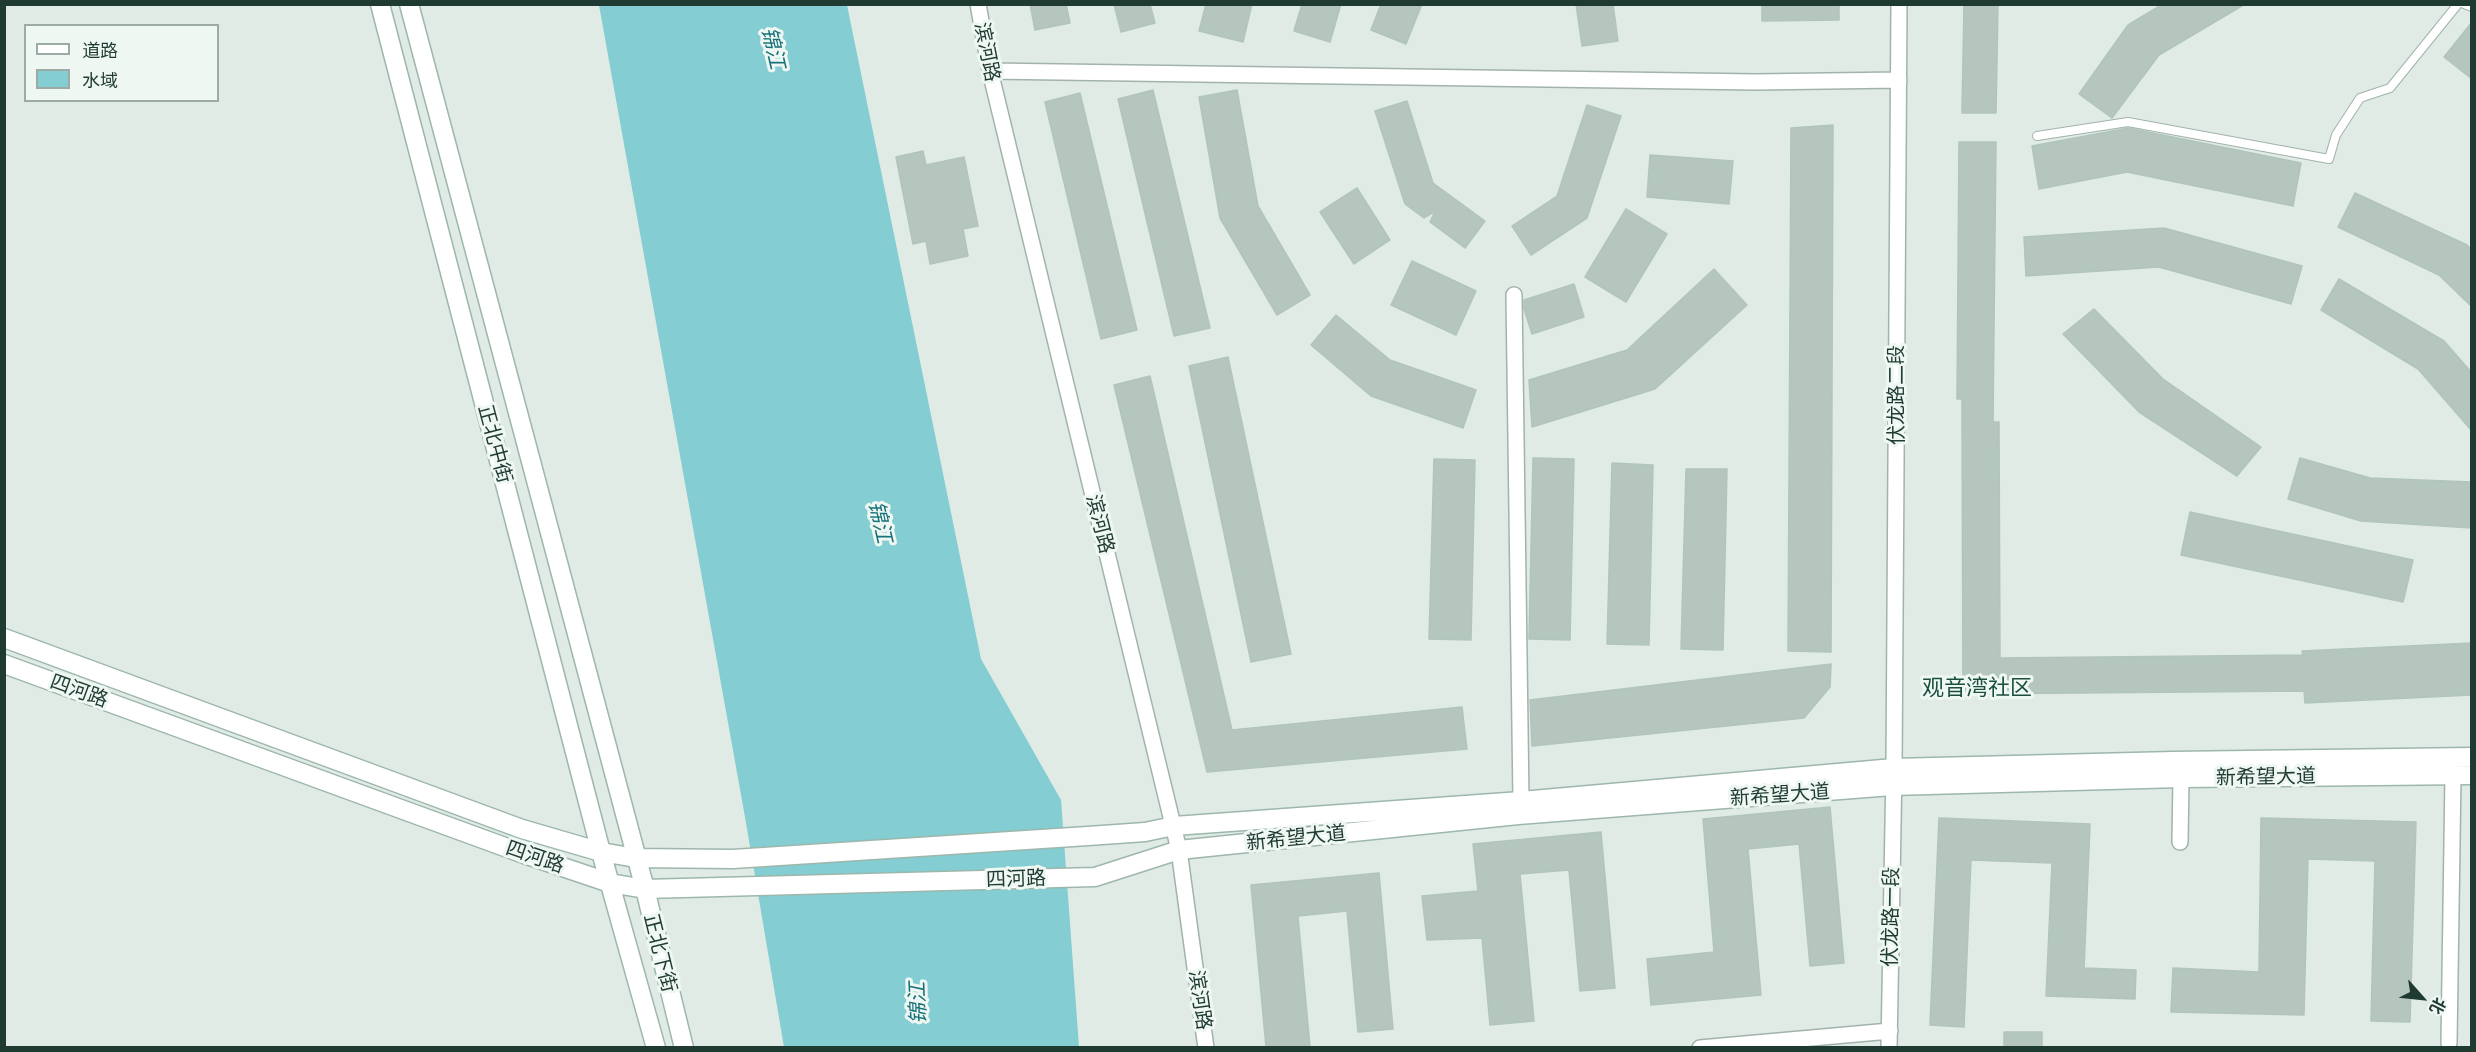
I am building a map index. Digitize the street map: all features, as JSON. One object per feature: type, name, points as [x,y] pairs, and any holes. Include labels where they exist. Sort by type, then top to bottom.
[{"type":"street","name":"正北中街","points":[[380,4],[610,883]]},
{"type":"street","name":"正北中街","points":[[409,4],[636,858]]},
{"type":"street","name":"滨河路","points":[[978,4],[990,71],[1174,826],[1206,1047]]},
{"type":"street","name":"伏龙路二段","points":[[1892,786],[1894,768],[1899,4]]},
{"type":"street","points":[[990,71],[1756,82],[1899,80]]},
{"type":"street","points":[[1514,295],[1521,801]]},
{"type":"street","name":"四河路","points":[[4,638],[522,829],[601,852],[636,858],[733,859],[1145,832],[1174,826],[1521,801],[1894,768],[2472,757]]},
{"type":"street","name":"四河路","points":[[4,664],[524,854],[610,883],[645,889],[1095,877]]},
{"type":"street","points":[[2449,1043],[2453,775]]},
{"type":"street","name":"新希望大道","points":[[1095,877],[1179,850],[1530,814],[1892,786],[2181,778],[2472,775]]},
{"type":"street","points":[[2180,842],[2181,778]]},
{"type":"street","name":"伏龙路一段","points":[[1889,1047],[1892,786]]},
{"type":"street","name":"正北下街","points":[[636,858],[684,1047]]},
{"type":"street","name":"正北下街","points":[[610,883],[656,1047]]},
{"type":"street","points":[[1700,1047],[1890,1031]]},
{"type":"lane","points":[[2037,136],[2128,122],[2329,159],[2336,135],[2360,98],[2390,88],[2458,4]]},
{"type":"lane","points":[[2464,4],[2472,7]]},
{"type":"water","name":"锦江","points":[[599,5],[847,5],[981,659],[1061,800],[1079,1047],[784,1047],[745,817]]},
{"type":"building","points":[[1030,4],[1066,4],[1070,23],[1035,30]]},
{"type":"building","points":[[1114,4],[1150,4],[1155,23],[1121,32]]},
{"type":"building","points":[[1206,4],[1252,4],[1243,42],[1199,31]]},
{"type":"building","points":[[1302,4],[1341,4],[1330,42],[1294,31]]},
{"type":"building","points":[[1381,4],[1422,4],[1406,44],[1371,30]]},
{"type":"building","points":[[1576,4],[1613,4],[1618,41],[1582,46]]},
{"type":"building","points":[[1762,4],[1839,4],[1839,20],[1762,21]]},
{"type":"building","points":[[1964,4],[1998,4],[1996,113],[1962,113]]},
{"type":"building","points":[[2163,4],[2245,4],[2159,55],[2112,118],[2079,94],[2128,25]]},
{"type":"building","points":[[2472,22],[2472,79],[2444,57]]},
{"type":"building","points":[[1153,90],[1210,328],[1174,336],[1118,99]]},
{"type":"building","points":[[1237,90],[1258,206],[1310,295],[1277,315],[1220,218],[1199,97]]},
{"type":"building","points":[[1080,93],[1137,330],[1101,339],[1045,102]]},
{"type":"building","points":[[1407,101],[1433,183],[1485,221],[1465,248],[1430,222],[1435,211],[1424,218],[1405,204],[1375,111]]},
{"type":"building","points":[[1587,105],[1621,116],[1587,218],[1531,255],[1512,226],[1557,196]]},
{"type":"building","points":[[1833,125],[1831,652],[1788,651],[1791,128]]},
{"type":"building","points":[[2128,128],[2301,163],[2293,206],[2127,172],[2039,189],[2032,146]]},
{"type":"building","points":[[1959,142],[1996,142],[1993,422],[1999,422],[2000,658],[2303,655],[2302,651],[2472,643],[2472,695],[2305,703],[2304,691],[1963,694],[1962,399],[1957,399]]},
{"type":"building","points":[[923,151],[926,165],[964,157],[978,226],[963,229],[968,256],[930,264],[926,241],[913,244],[896,157]]},
{"type":"building","points":[[1650,155],[1733,161],[1729,204],[1647,197]]},
{"type":"building","points":[[1357,188],[1390,240],[1354,264],[1320,212]]},
{"type":"building","points":[[2355,193],[2467,245],[2472,250],[2472,307],[2439,275],[2338,227]]},
{"type":"building","points":[[1626,209],[1667,234],[1626,302],[1585,277]]},
{"type":"building","points":[[2164,228],[2302,266],[2291,304],[2159,267],[2026,276],[2024,237]]},
{"type":"building","points":[[1412,261],[1476,291],[1456,335],[1391,305]]},
{"type":"building","points":[[1714,269],[1747,305],[1655,389],[1532,427],[1529,380],[1627,350]]},
{"type":"building","points":[[2339,279],[2444,341],[2472,373],[2472,431],[2418,369],[2321,310]]},
{"type":"building","points":[[1574,284],[1584,317],[1532,334],[1524,309],[1524,300]]},
{"type":"building","points":[[2094,309],[2163,379],[2261,447],[2237,476],[2139,412],[2063,334]]},
{"type":"building","points":[[1336,315],[1390,360],[1476,390],[1463,428],[1371,396],[1311,345]]},
{"type":"building","points":[[1228,357],[1291,654],[1251,662],[1189,366]]},
{"type":"building","points":[[1150,376],[1232,730],[1462,707],[1467,749],[1207,772],[1114,385]]},
{"type":"building","points":[[1533,458],[1574,459],[1570,640],[1529,639]]},
{"type":"building","points":[[2300,458],[2370,478],[2472,482],[2472,528],[2361,521],[2288,499]]},
{"type":"building","points":[[1434,459],[1475,460],[1471,640],[1429,639]]},
{"type":"building","points":[[1612,463],[1653,465],[1649,645],[1607,644]]},
{"type":"building","points":[[1686,469],[1727,469],[1723,650],[1681,649]]},
{"type":"building","points":[[2190,512],[2413,560],[2403,602],[2181,555]]},
{"type":"building","points":[[1831,664],[1830,687],[1804,718],[1532,746],[1530,700]]},
{"type":"building","points":[[1830,807],[1844,963],[1810,966],[1799,844],[1748,849],[1761,995],[1651,1005],[1647,959],[1714,952],[1703,819]]},
{"type":"building","points":[[1939,818],[2090,824],[2084,968],[2136,970],[2135,999],[2046,996],[2052,863],[1971,860],[1964,1027],[1930,1025]]},
{"type":"building","points":[[2261,818],[2416,822],[2410,1022],[2371,1021],[2375,861],[2308,859],[2304,1015],[2171,1012],[2173,968],[2259,972]]},
{"type":"building","points":[[1601,832],[1615,988],[1580,991],[1569,870],[1520,874],[1534,1021],[1490,1025],[1482,938],[1427,940],[1422,896],[1478,891],[1473,844]]},
{"type":"building","points":[[1379,873],[1393,1029],[1358,1032],[1347,911],[1298,916],[1310,1047],[1266,1047],[1251,885]]},
{"type":"building","points":[[2004,1032],[2042,1032],[2042,1047],[2004,1047]]},
{"type":"district","name":"观音湾社区","points":[[1977,688]]}]
